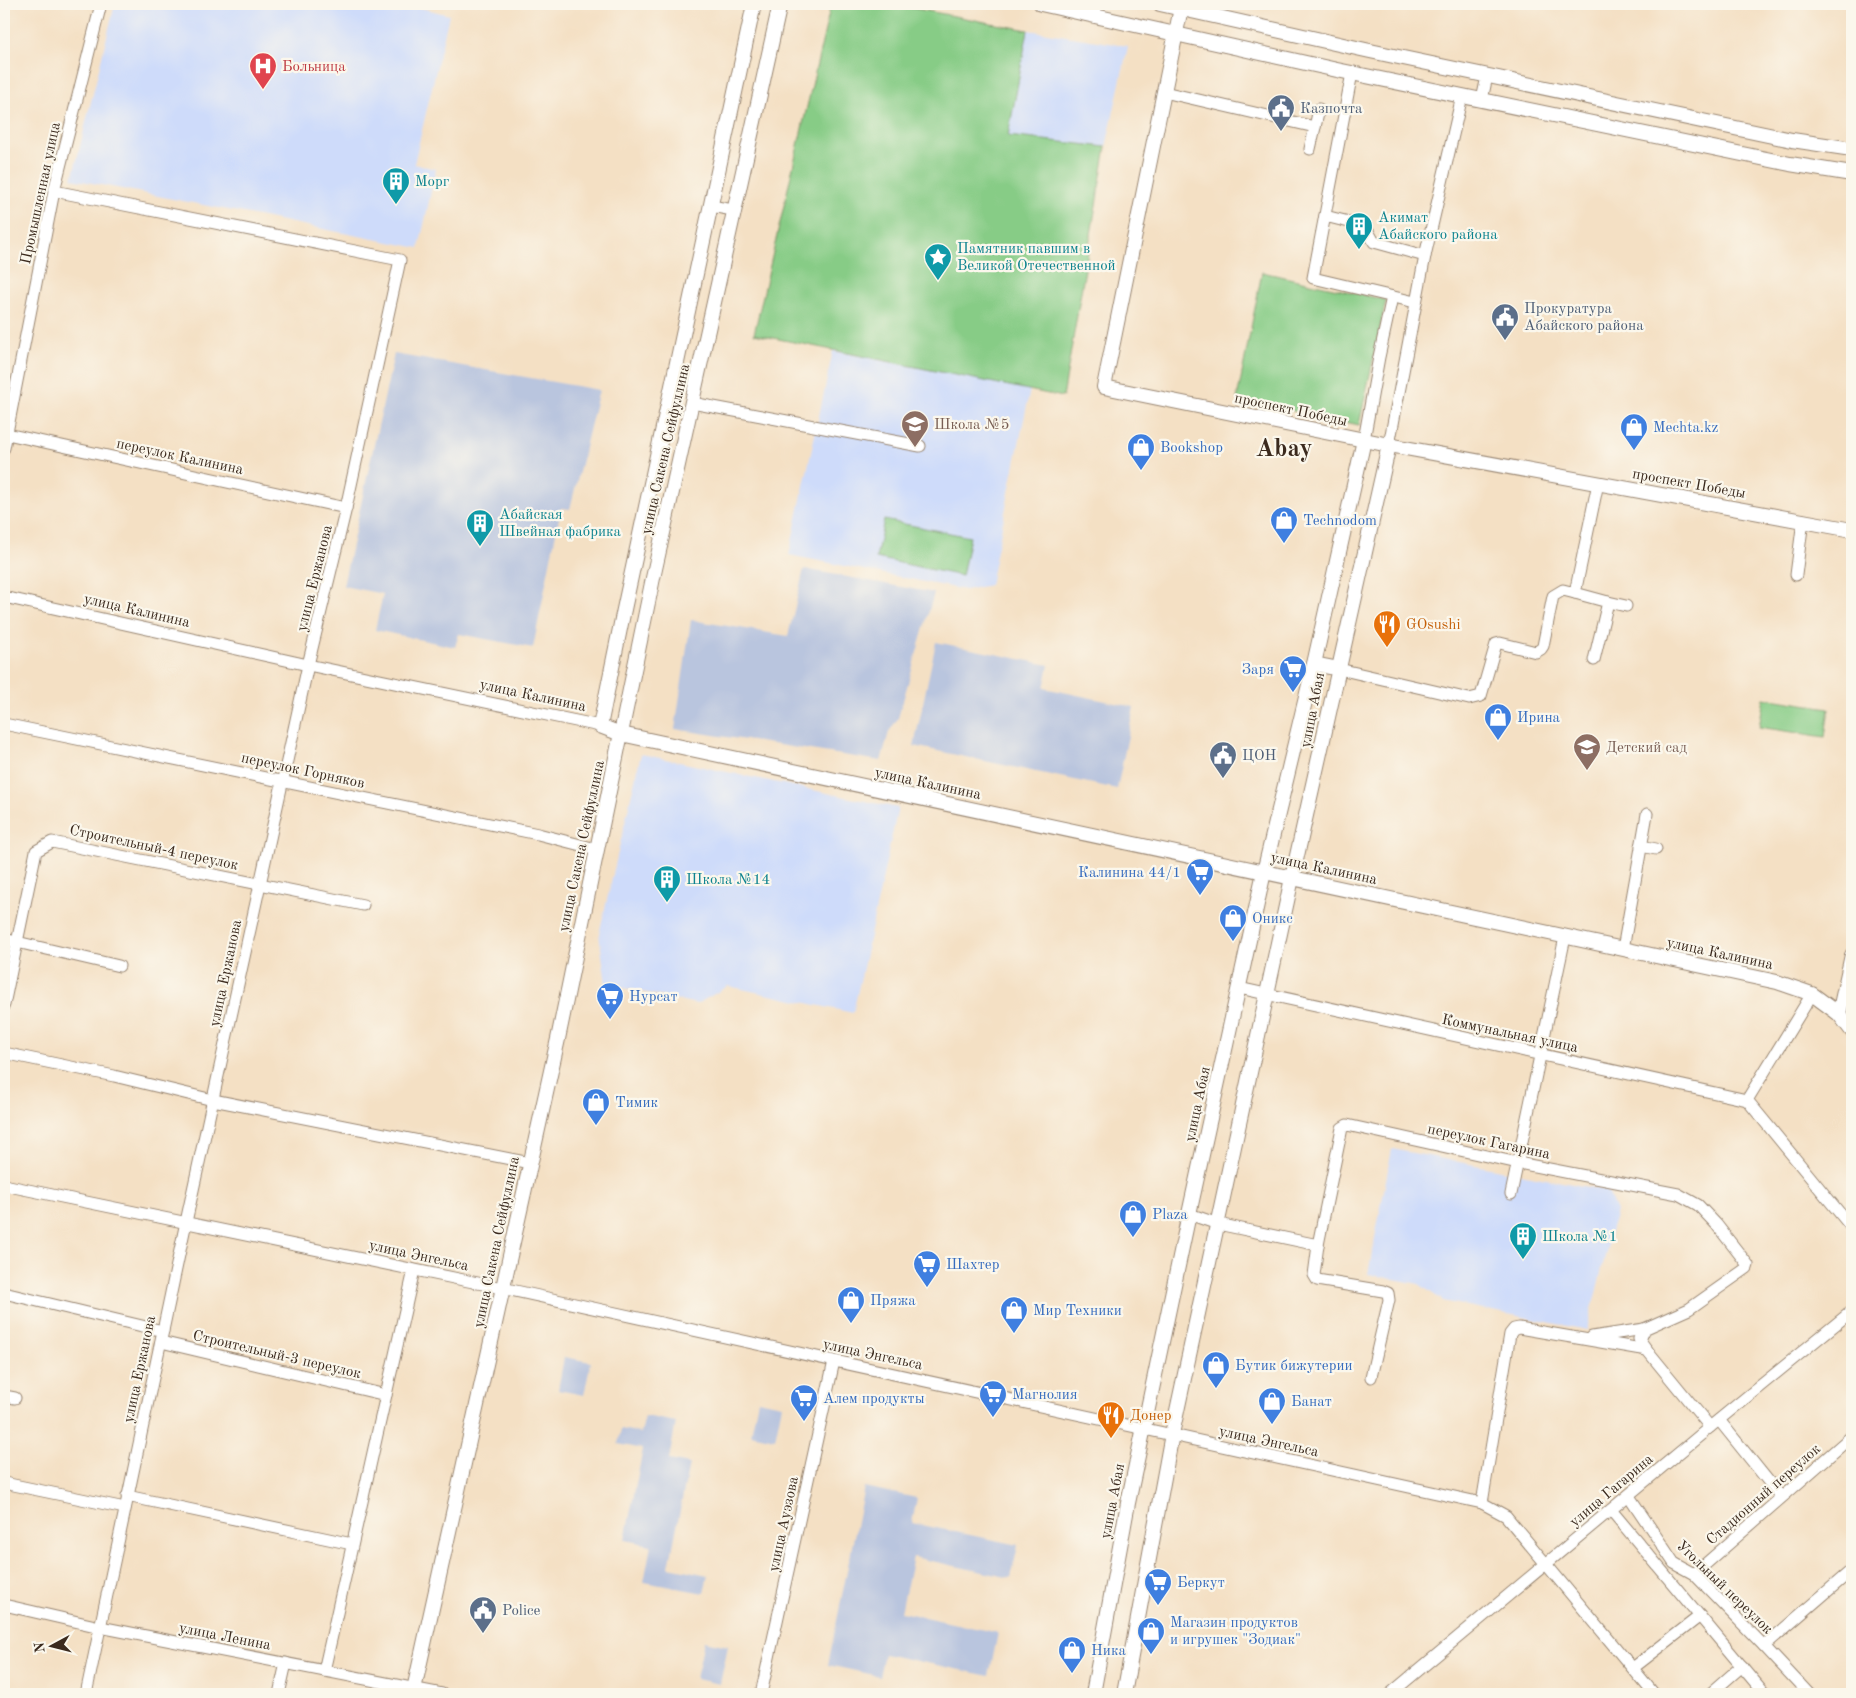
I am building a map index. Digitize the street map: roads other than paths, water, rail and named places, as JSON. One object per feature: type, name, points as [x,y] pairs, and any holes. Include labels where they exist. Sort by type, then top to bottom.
[{"type":"street","name":"Промышленная улица","points":[[4,448],[54,191],[101,4]]},
{"type":"street","name":"улица Сакена Сейфуллина","points":[[600,726],[754,4]]},
{"type":"street","name":"улица Сакена Сейфуллина","points":[[413,1691],[558,1039],[653,578],[780,4]]},
{"type":"street","points":[[1041,4],[1358,75],[1790,164],[1852,174]]},
{"type":"street","points":[[1160,4],[1370,52],[1792,140],[1852,149]]},
{"type":"street","name":"проспект Победы","points":[[1181,8],[1104,387],[1389,445],[1852,530]]},
{"type":"street","points":[[1370,52],[1364,58],[1358,75],[1325,216],[1313,278],[1415,302]]},
{"type":"street","points":[[1482,100],[1487,76]]},
{"type":"street","points":[[1164,92],[1315,128]]},
{"type":"street","points":[[1462,96],[1415,302],[1389,445],[1339,670],[1469,699],[1476,698],[1480,696],[1496,644],[1500,643],[1536,652],[1544,646],[1553,596],[1563,590],[1626,606]]},
{"type":"street","points":[[1310,149],[1320,109]]},
{"type":"street","points":[[1790,164],[1792,140]]},
{"type":"street","name":"улица Ержанова","points":[[54,191],[400,260],[346,508],[308,665],[260,884],[86,1694]]},
{"type":"street","points":[[711,206],[733,210]]},
{"type":"street","points":[[1325,216],[1365,226],[1374,242],[1425,256]]},
{"type":"street","points":[[1314,664],[1364,440],[1392,297]]},
{"type":"street","points":[[692,403],[920,446]]},
{"type":"street","name":"переулок Калинина","points":[[7,434],[346,508]]},
{"type":"street","points":[[1575,593],[1598,483]]},
{"type":"street","points":[[1796,574],[1803,520]]},
{"type":"street","name":"улица Калинина","points":[[4,597],[308,665],[600,726],[621,734],[1777,982],[1812,994],[1839,1014],[1852,1030]]},
{"type":"street","points":[[1594,660],[1608,602]]},
{"type":"street","name":"улица Абая","points":[[1093,1694],[1128,1503],[1189,1214],[1264,872],[1314,664],[1339,670],[1172,1434],[1124,1694]]},
{"type":"street","name":"переулок Горняков","points":[[4,724],[538,834],[596,849]]},
{"type":"street","points":[[1623,949],[1647,814]]},
{"type":"street","name":"Строительный-4 переулок","points":[[4,1005],[36,851],[52,842],[364,905]]},
{"type":"street","points":[[1641,846],[1656,849]]},
{"type":"street","points":[[1510,1194],[1566,937]]},
{"type":"street","points":[[4,939],[119,966]]},
{"type":"street","points":[[1839,1014],[1852,955]]},
{"type":"street","name":"Коммунальная улица","points":[[1239,988],[1747,1100]]},
{"type":"street","points":[[1812,994],[1747,1100],[1852,1228]]},
{"type":"street","points":[[4,1053],[335,1126],[530,1163]]},
{"type":"street","name":"переулок Гагарина","points":[[1318,1245],[1342,1128],[1347,1125],[1518,1163],[1678,1194],[1698,1205],[1716,1224],[1748,1265],[1747,1268],[1689,1308],[1644,1329]]},
{"type":"street","name":"улица Энгельса","points":[[4,1186],[502,1288],[1482,1503],[1506,1516],[1654,1694]]},
{"type":"street","points":[[1189,1214],[1218,1224],[1318,1245],[1315,1278],[1388,1293],[1389,1300],[1371,1377]]},
{"type":"street","points":[[324,1671],[414,1270]]},
{"type":"street","name":"Строительный-3 переулок","points":[[4,1293],[386,1395]]},
{"type":"street","name":"улица Гагарина","points":[[1390,1694],[1714,1423],[1852,1311]]},
{"type":"street","points":[[1482,1503],[1510,1334],[1514,1329],[1519,1328],[1647,1350]]},
{"type":"street","points":[[1581,1338],[1644,1329]]},
{"type":"street","points":[[1644,1329],[1639,1338],[1647,1350],[1781,1497]]},
{"type":"street","name":"улица Ауэзова","points":[[761,1694],[834,1361]]},
{"type":"street","name":"Стадионный переулок","points":[[1694,1574],[1852,1436]]},
{"type":"street","points":[[4,1483],[125,1508]]},
{"type":"street","points":[[128,1496],[352,1544]]},
{"type":"street","name":"Угольный переулок","points":[[1628,1496],[1674,1563],[1694,1574],[1809,1694]]},
{"type":"street","points":[[1611,1510],[1765,1694]]},
{"type":"street","points":[[1764,1646],[1852,1570]]},
{"type":"street","name":"улица Ленина","points":[[4,1605],[100,1628],[286,1663],[413,1691],[442,1694]]},
{"type":"street","points":[[1633,1668],[1700,1616]]},
{"type":"street","points":[[279,1694],[286,1663]]},
{"type":"street","points":[[1710,1694],[1742,1666]]},
{"type":"place","name":"Больница","points":[[263,90]]},
{"type":"place","name":"Казпочта","points":[[1281,132]]},
{"type":"place","name":"Морг","points":[[396,205]]},
{"type":"place","name":"Акимат Абайского района","points":[[1359,250]]},
{"type":"place","name":"Памятник павшим в Великой Отечественной","points":[[938,281]]},
{"type":"place","name":"Прокуратура Абайского района","points":[[1505,341]]},
{"type":"place","name":"Школа №5","points":[[915,448]]},
{"type":"place","name":"Mechta.kz","points":[[1634,451]]},
{"type":"place","name":"Bookshop","points":[[1141,471]]},
{"type":"place","name":"Technodom","points":[[1284,544]]},
{"type":"place","name":"Абайская Швейная фабрика","points":[[480,547]]},
{"type":"place","name":"GOsushi","points":[[1387,648]]},
{"type":"place","name":"Заря","points":[[1293,693]]},
{"type":"place","name":"Ирина","points":[[1498,741]]},
{"type":"place","name":"Детский сад","points":[[1587,771]]},
{"type":"place","name":"ЦОН","points":[[1223,779]]},
{"type":"place","name":"Калинина 44/1","points":[[1200,896]]},
{"type":"place","name":"Школа №14","points":[[667,903]]},
{"type":"place","name":"Оникс","points":[[1233,942]]},
{"type":"place","name":"Нурсат","points":[[610,1020]]},
{"type":"place","name":"Тимик","points":[[596,1126]]},
{"type":"place","name":"Plaza","points":[[1133,1238]]},
{"type":"place","name":"Школа №1","points":[[1523,1260]]},
{"type":"place","name":"Шахтер","points":[[927,1288]]},
{"type":"place","name":"Пряжа","points":[[851,1324]]},
{"type":"place","name":"Мир Техники","points":[[1014,1334]]},
{"type":"place","name":"Бутик бижутерии","points":[[1216,1389]]},
{"type":"place","name":"Магнолия","points":[[993,1418]]},
{"type":"place","name":"Алем продукты","points":[[804,1422]]},
{"type":"place","name":"Банат","points":[[1272,1425]]},
{"type":"place","name":"Донер","points":[[1111,1439]]},
{"type":"place","name":"Беркут","points":[[1158,1606]]},
{"type":"place","name":"Police","points":[[483,1634]]},
{"type":"place","name":"Магазин продуктов и игрушек \"Зодиак\"","points":[[1151,1655]]},
{"type":"place","name":"Ника","points":[[1072,1674]]},
{"type":"district","name":"Abay","points":[[1284,447]]}]
